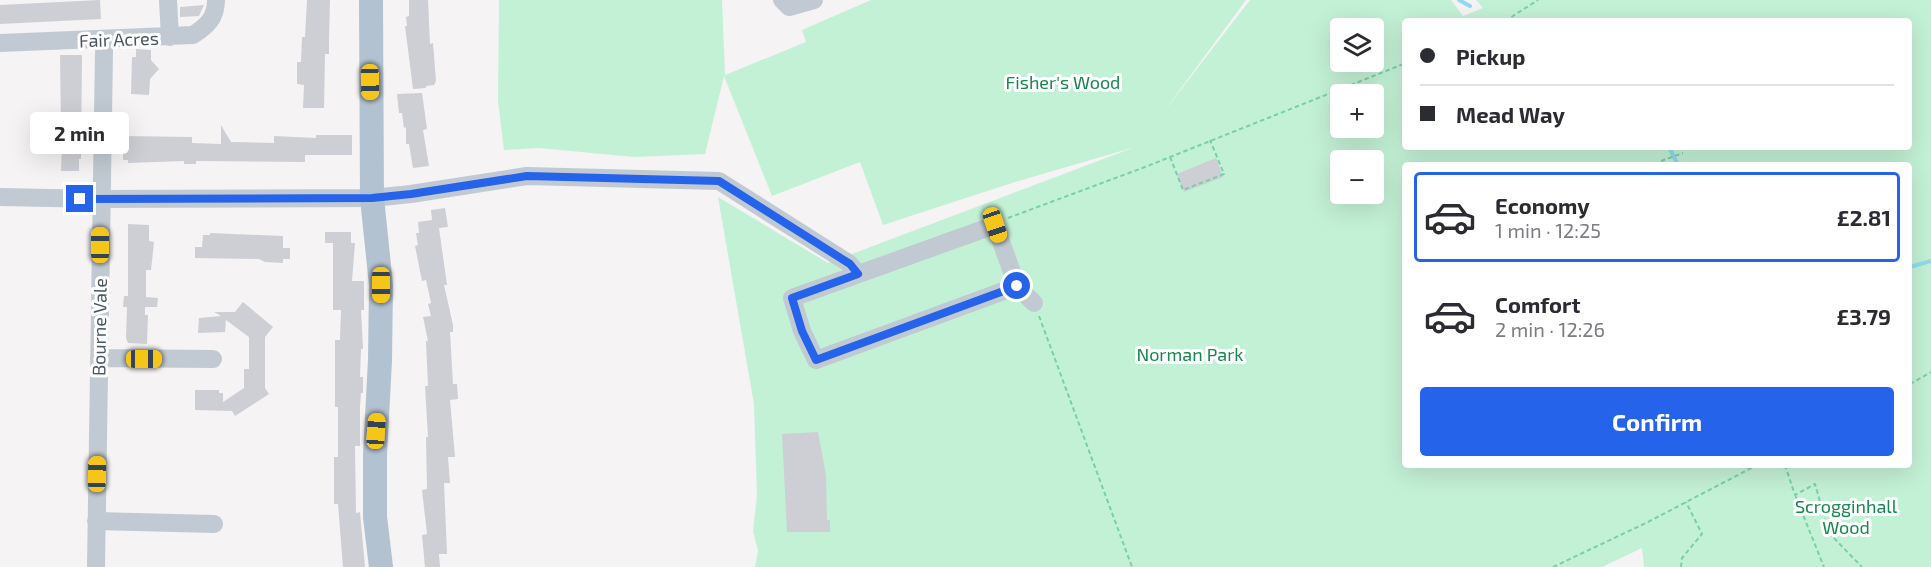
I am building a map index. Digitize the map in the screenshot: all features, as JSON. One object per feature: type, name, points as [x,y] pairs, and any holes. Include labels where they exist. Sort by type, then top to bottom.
[{"type":"main road","points":[[371,0],[372,198],[381,285],[381,360],[375,455],[375,517],[381,567]]},
{"type":"street","points":[[168,0],[170,37]]},
{"type":"street","name":"Fair Acres","points":[[0,42],[192,35],[201,30],[214,15],[216,0]]},
{"type":"street","points":[[782,0],[789,7],[814,0]]},
{"type":"street","name":"Bourne Vale","points":[[96,567],[104,51]]},
{"type":"street","points":[[0,197],[372,198],[527,176],[719,181],[850,264],[858,274]]},
{"type":"street","points":[[1017,286],[816,360],[802,331],[792,298],[995,225],[1017,286],[1034,303]]},
{"type":"street","points":[[99,358],[213,359]]},
{"type":"street","points":[[96,521],[214,524]]},
{"type":"path","points":[[1510,18],[1538,0]]},
{"type":"path","points":[[995,225],[1402,65]]},
{"type":"path","points":[[1170,157],[1183,190],[1224,174],[1210,140]]},
{"type":"path","points":[[1661,161],[1683,153]]},
{"type":"path","points":[[1034,303],[1132,567]]},
{"type":"path","points":[[1912,383],[1931,372]]},
{"type":"path","points":[[1553,567],[1751,468]]},
{"type":"path","points":[[1786,468],[1824,567]]},
{"type":"path","points":[[1795,495],[1815,484],[1829,533],[1862,567]]},
{"type":"path","points":[[1680,567],[1682,558],[1702,534],[1686,502]]},
{"type":"green space","name":"Norman Park","points":[[499,0],[722,0],[725,75],[806,42],[802,30],[871,0],[1246,0],[1162,114],[1250,0],[1451,0],[1463,16],[1483,8],[1476,0],[1931,0],[1931,567],[1644,567],[1642,548],[1602,567],[755,567],[758,551],[753,531],[757,496],[754,404],[718,197],[828,263],[1135,147],[1015,182],[883,225],[860,162],[772,196],[724,76],[705,154],[634,157],[539,148],[504,150],[498,101]]},
{"type":"building","points":[[100,0],[101,19],[0,24],[0,5]]},
{"type":"building","points":[[307,0],[330,0],[329,54],[325,54],[324,108],[303,108],[304,85],[297,84],[297,62],[301,62]]},
{"type":"building","points":[[409,0],[428,0],[430,44],[433,43],[436,81],[434,85],[426,86],[426,88],[413,89],[405,26],[407,26],[406,17],[409,16]]},
{"type":"building","points":[[204,5],[199,16],[180,17],[180,7]]},
{"type":"building","points":[[136,49],[151,50],[151,60],[159,69],[150,79],[149,95],[131,94],[132,57],[136,57]]},
{"type":"building","points":[[60,55],[82,55],[79,171],[61,171],[62,145],[55,144],[56,124],[61,124]]},
{"type":"building","points":[[422,93],[427,129],[423,130],[429,166],[413,168],[409,144],[406,144],[406,127],[404,128],[402,113],[399,113],[397,94]]},
{"type":"building","points":[[221,125],[231,142],[274,143],[274,136],[316,138],[316,135],[352,135],[352,155],[305,155],[305,162],[196,161],[196,164],[184,164],[184,161],[128,163],[128,160],[123,160],[123,136],[192,137],[192,143],[221,144]]},
{"type":"building","points":[[1216,158],[1223,177],[1184,192],[1177,174]]},
{"type":"building","points":[[445,208],[448,227],[439,228],[447,285],[444,285],[453,325],[453,332],[450,332],[453,384],[457,384],[458,399],[450,400],[455,457],[448,457],[450,483],[444,483],[447,554],[439,554],[440,567],[425,567],[422,535],[427,534],[422,490],[427,489],[426,437],[428,437],[425,386],[428,386],[426,341],[428,341],[423,317],[431,316],[428,304],[431,303],[426,280],[422,281],[415,246],[418,245],[416,233],[419,233],[418,222],[432,220],[431,210]]},
{"type":"building","points":[[128,224],[149,225],[149,241],[154,242],[151,270],[146,270],[146,297],[158,298],[157,307],[145,307],[145,315],[148,315],[147,344],[128,343],[126,338],[127,307],[123,307],[124,296],[128,296]]},
{"type":"building","points":[[325,232],[351,232],[351,243],[355,243],[352,281],[364,281],[364,310],[361,310],[363,349],[361,349],[360,377],[363,377],[363,393],[361,393],[360,407],[360,446],[355,446],[356,513],[360,512],[365,567],[343,567],[338,504],[334,504],[334,457],[338,457],[335,340],[340,340],[341,310],[333,310],[333,243],[325,243]]},
{"type":"building","points":[[210,233],[283,236],[283,248],[290,248],[290,259],[283,259],[283,263],[265,262],[259,259],[195,258],[195,247],[202,247],[203,235],[210,235]]},
{"type":"building","points":[[243,302],[273,327],[265,337],[265,388],[269,394],[235,416],[232,411],[195,410],[195,390],[219,390],[219,393],[223,393],[223,402],[244,388],[244,369],[249,369],[249,337],[226,320],[225,332],[198,333],[199,318],[221,316],[214,312],[235,312]]},
{"type":"building","points":[[818,432],[826,475],[827,520],[830,520],[830,532],[787,532],[782,434]]},
{"type":"waterway","points":[[1459,0],[1470,6]]},
{"type":"waterway","points":[[1670,150],[1676,162]]},
{"type":"waterway","points":[[1912,266],[1931,261]]},
{"type":"route","points":[[80,199],[372,198],[527,176],[719,181],[850,264],[858,274],[792,298],[802,331],[816,360],[1017,286]]},
{"type":"park label","name":"Fisher's Wood","points":[[1063,82]]},
{"type":"park label","name":"Scrogginhall Wood","points":[[1846,516]]}]
